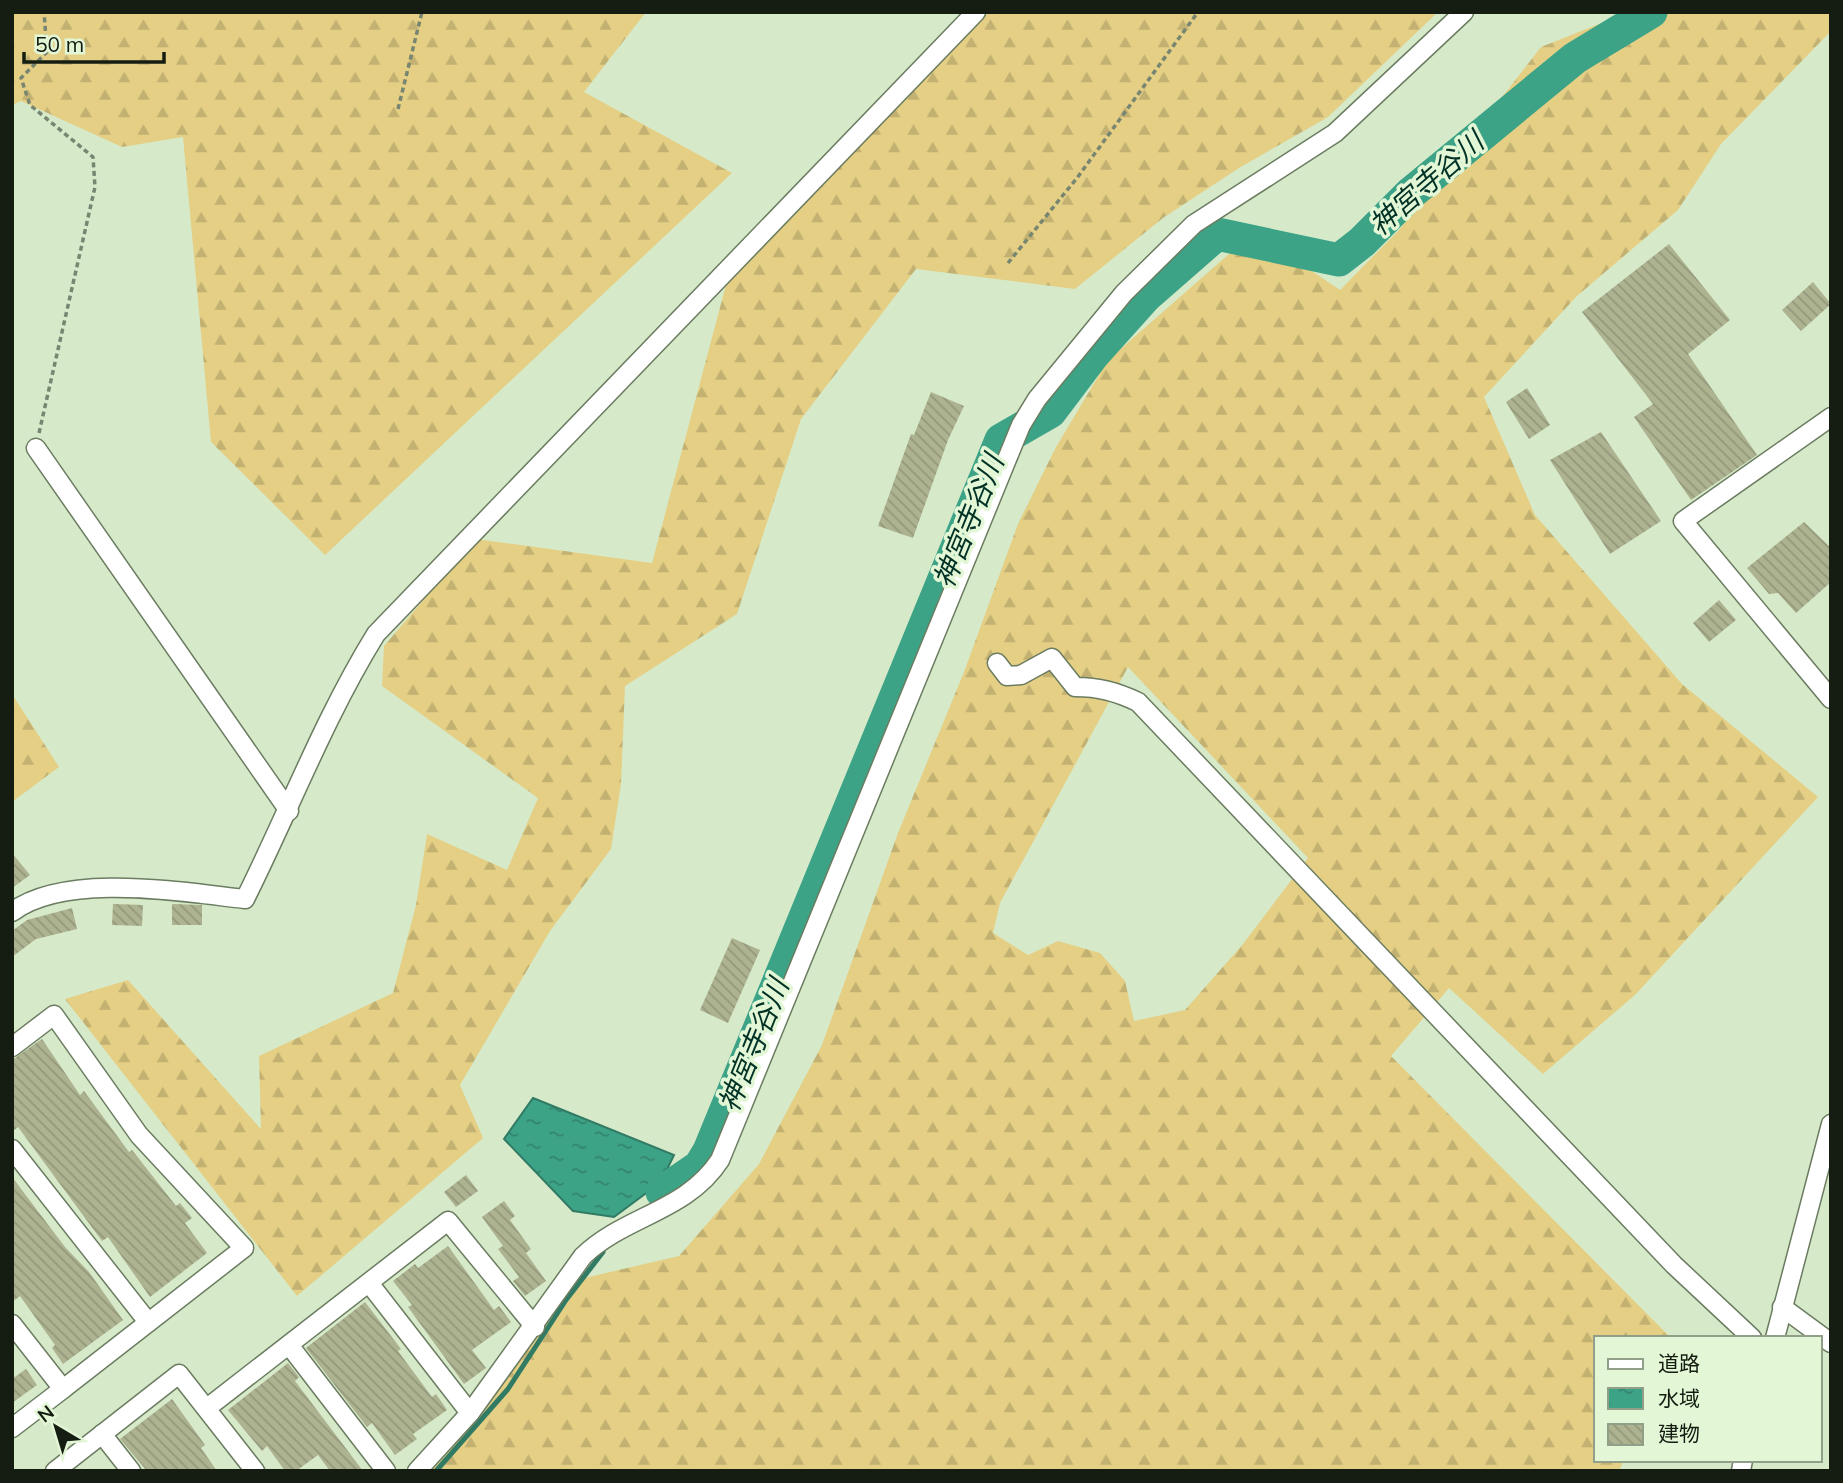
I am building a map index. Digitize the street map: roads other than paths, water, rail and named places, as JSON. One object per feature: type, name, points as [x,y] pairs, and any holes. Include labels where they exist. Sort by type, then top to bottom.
[{"type":"street","points":[[12,912],[29,900],[81,890],[141,887],[245,899],[289,811],[343,688],[376,634],[976,12]]},
{"type":"street","points":[[416,1471],[470,1413],[535,1327],[583,1256],[599,1241],[684,1198],[706,1181],[720,1160],[1019,429],[1037,399],[1124,293],[1194,224],[1335,133],[1464,12]]},
{"type":"street","points":[[1831,417],[1683,521],[1831,699]]},
{"type":"street","points":[[36,448],[289,811]]},
{"type":"street","points":[[997,663],[1007,676],[1015,677],[1052,657],[1075,687],[1095,687],[1117,692],[1138,702],[1674,1265],[1750,1336]]},
{"type":"street","points":[[12,1047],[54,1015],[139,1135],[244,1248],[12,1429]]},
{"type":"street","points":[[1775,1336],[1831,1124]]},
{"type":"street","points":[[12,1149],[148,1322]]},
{"type":"street","points":[[207,1408],[448,1221],[535,1327]]},
{"type":"street","points":[[369,1283],[470,1413]]},
{"type":"street","points":[[1782,1307],[1821,1336]]},
{"type":"street","points":[[12,1324],[63,1389]]},
{"type":"street","points":[[289,1345],[386,1471]]},
{"type":"street","points":[[55,1471],[179,1374],[255,1471]]},
{"type":"street","points":[[102,1434],[131,1471]]},
{"type":"water","points":[[533,1098],[674,1155],[661,1182],[614,1217],[573,1211],[504,1139]]},
{"type":"waterway","name":"神宮寺谷川","points":[[662,1192],[700,1166],[709,1151],[1001,440],[1050,412],[1093,355],[1146,296],[1217,234],[1339,260],[1362,242],[1411,193],[1575,58],[1651,12]]},
{"type":"waterway","name":"神宮寺谷川","points":[[436,1471],[508,1389],[566,1300],[603,1252]]}]
